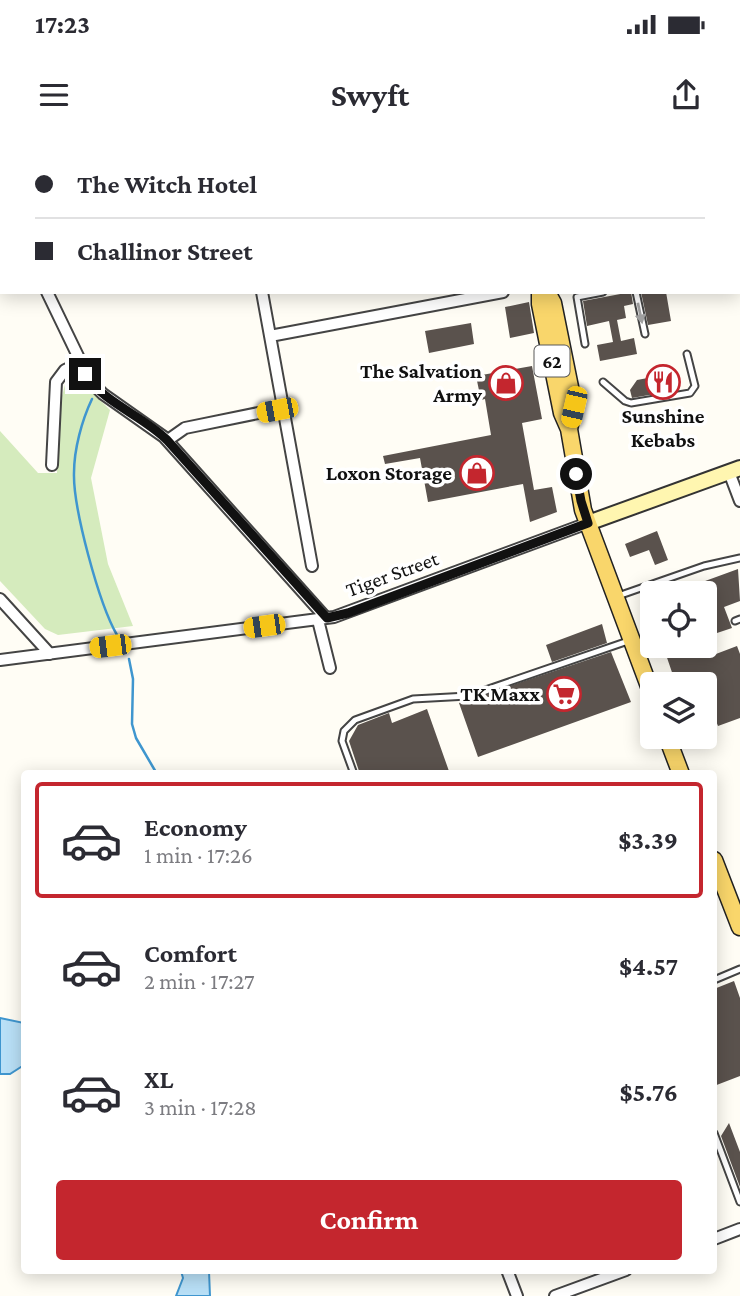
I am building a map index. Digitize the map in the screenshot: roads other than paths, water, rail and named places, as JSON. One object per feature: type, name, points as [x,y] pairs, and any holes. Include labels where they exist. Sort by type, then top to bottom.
[{"type":"main road","name":"62","points":[[540,294],[562,413],[569,429],[581,501],[643,672]]},
{"type":"main road","name":"62","points":[[548,294],[553,303],[570,381],[574,407],[569,429]]},
{"type":"main road","points":[[672,749],[679,770]]},
{"type":"main road","points":[[717,871],[740,927]]},
{"type":"street","points":[[48,294],[85,374],[98,390],[167,440],[322,619],[330,668]]},
{"type":"street","points":[[262,294],[312,566]]},
{"type":"street","points":[[464,300],[473,294]]},
{"type":"street","points":[[270,336],[493,294]]},
{"type":"street","points":[[51,465],[56,382],[65,370],[80,363]]},
{"type":"street","points":[[167,440],[185,428],[283,408]]},
{"type":"street","points":[[735,470],[740,501]]},
{"type":"street","name":"Tiger Street","points":[[0,660],[322,619],[348,613],[735,470]]},
{"type":"street","points":[[0,599],[50,653]]},
{"type":"street","points":[[717,1238],[739,1234]]},
{"type":"street","points":[[509,1274],[517,1296]]},
{"type":"street","points":[[555,1296],[615,1274]]},
{"type":"lane","points":[[585,344],[577,297],[593,294]]},
{"type":"lane","points":[[636,294],[645,334]]},
{"type":"lane","points":[[603,382],[631,403],[690,393],[695,386],[687,354]]},
{"type":"lane","points":[[615,597],[704,566],[740,558]]},
{"type":"lane","points":[[353,770],[342,741],[344,730],[351,723],[413,699],[468,696],[631,640]]},
{"type":"lane","points":[[440,698],[443,705]]},
{"type":"lane","points":[[717,979],[740,969]]},
{"type":"lane","points":[[717,1141],[740,1202]]},
{"type":"water","points":[[0,1018],[21,1022],[21,1067],[10,1074],[0,1074]]},
{"type":"water","points":[[182,1274],[209,1274],[210,1296],[176,1296],[183,1278]]},
{"type":"waterway","points":[[92,399],[77,445],[74,464],[75,489],[82,531],[95,579],[117,635]]},
{"type":"waterway","points":[[129,659],[133,679],[132,724],[136,738],[155,770]]},
{"type":"place","name":"Sunshine Kebabs","points":[[663,382]]},
{"type":"place","name":"The Salvation Army","points":[[506,383]]},
{"type":"place","name":"Loxon Storage","points":[[477,473]]},
{"type":"place","name":"TK Maxx","points":[[564,694]]}]
